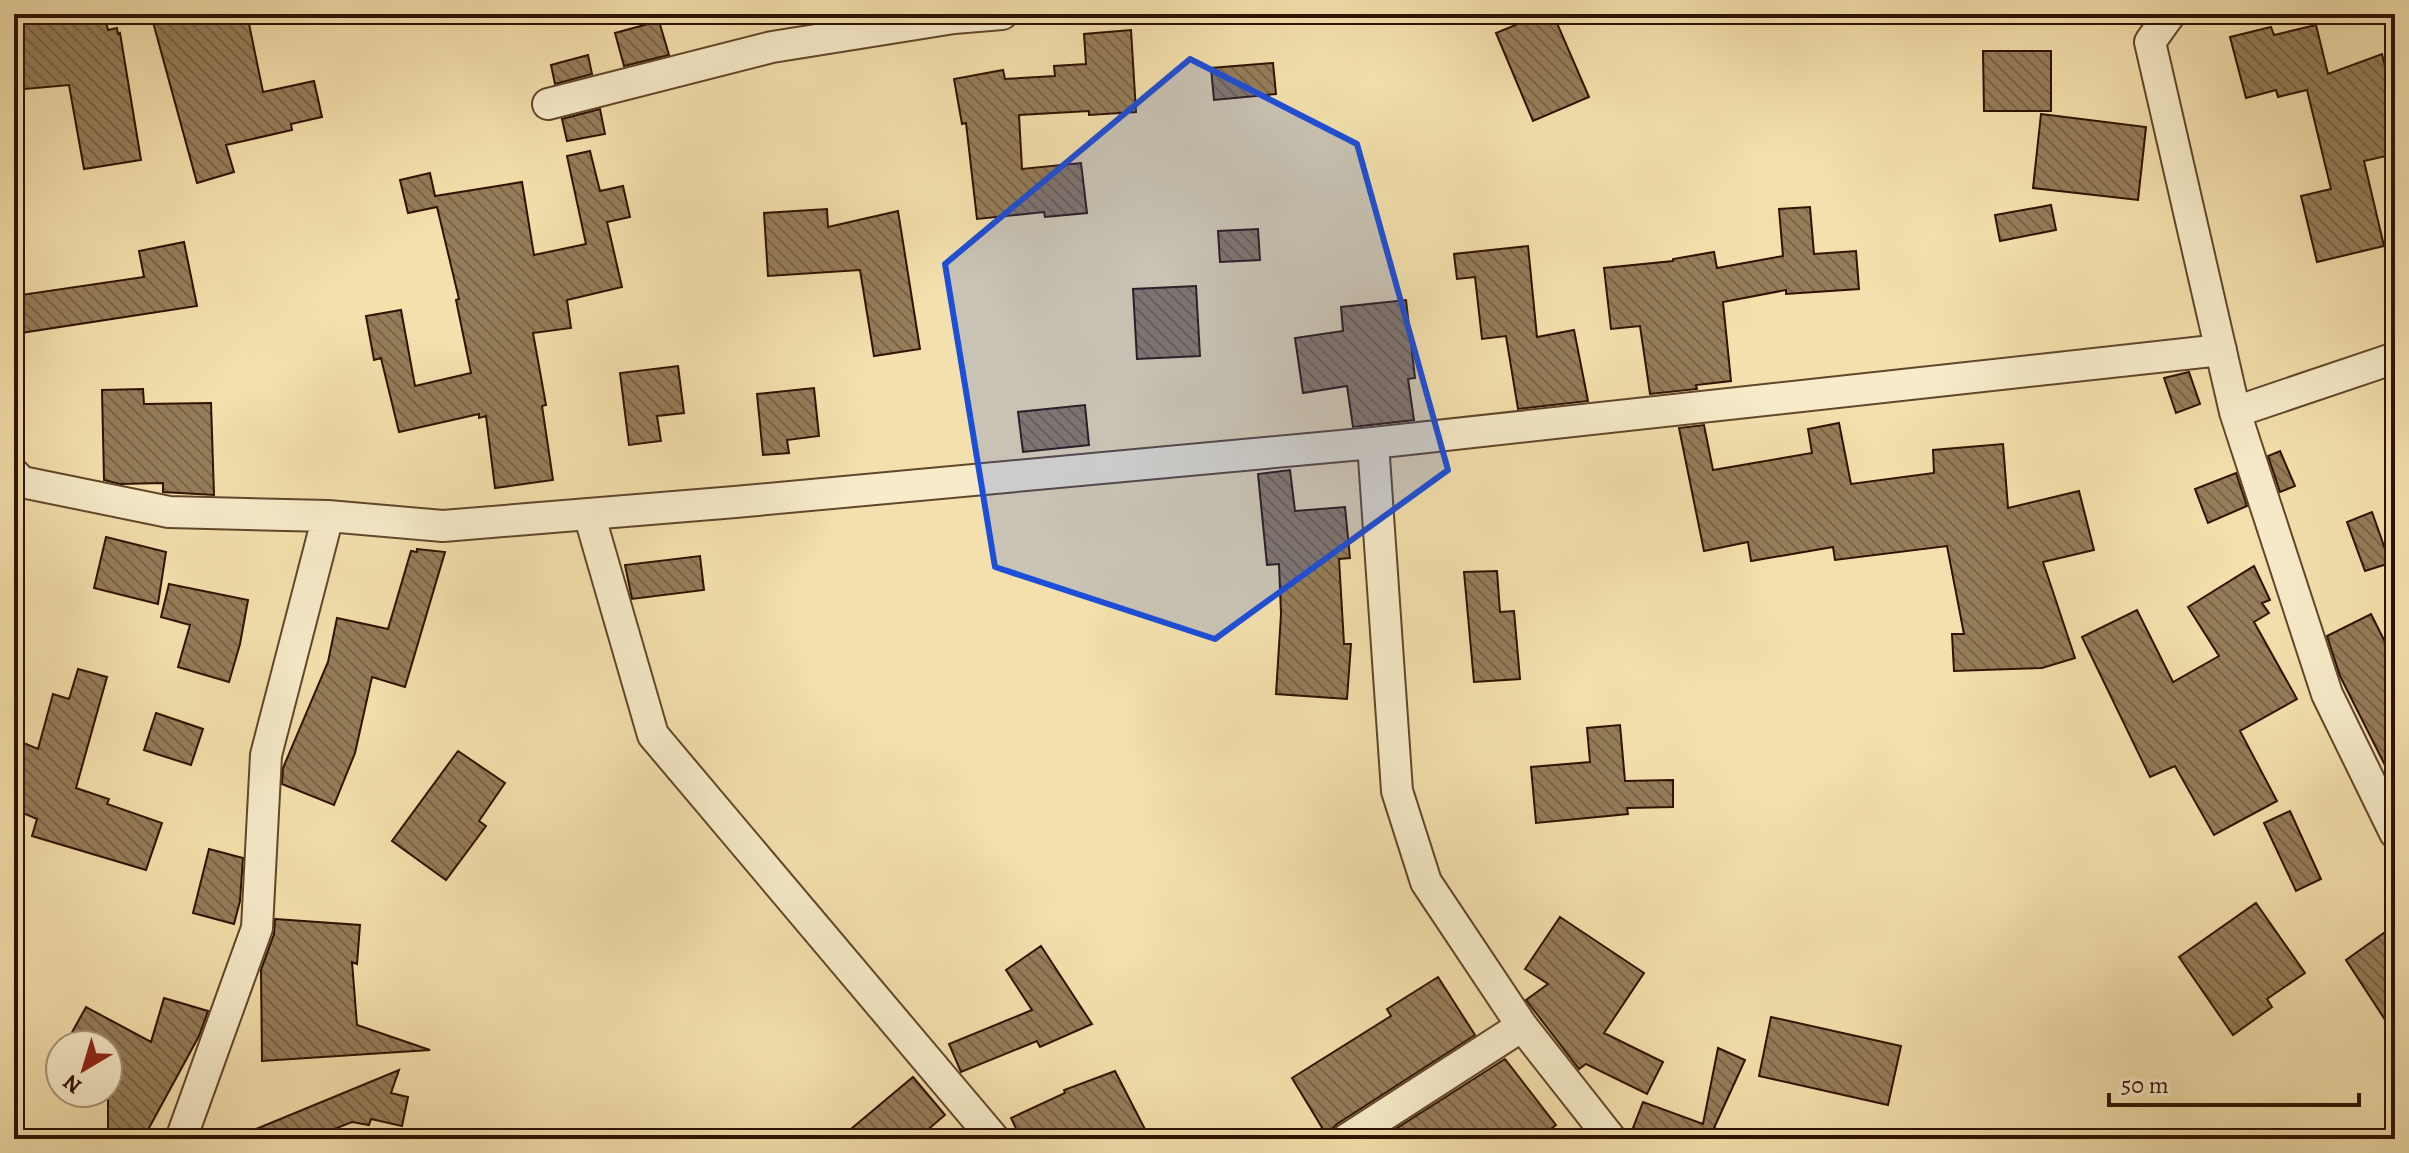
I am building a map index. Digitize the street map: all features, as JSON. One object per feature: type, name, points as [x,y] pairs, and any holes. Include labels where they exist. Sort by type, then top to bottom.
[{"type":"street","points":[[548,104],[772,47],[954,16],[1002,14]]},
{"type":"street","points":[[2170,14],[2150,42],[2235,412],[2327,694],[2395,833]]},
{"type":"street","points":[[17,488],[169,512],[328,516],[443,526],[1373,443],[2221,350]]},
{"type":"street","points":[[2235,412],[2395,358]]},
{"type":"street","points":[[1373,443],[1397,791],[1426,882],[1522,1026],[1611,1139]]},
{"type":"street","points":[[589,514],[653,735],[994,1139]]},
{"type":"street","points":[[181,1139],[257,928],[266,755],[328,516]]},
{"type":"street","points":[[1347,1139],[1522,1026]]},
{"type":"highlighted area","points":[[1190,59],[1357,144],[1448,470],[1215,639],[995,567],[945,264]]},
{"type":"building","points":[[30,14],[104,14],[108,30],[117,28],[141,160],[84,169],[69,85],[14,90],[14,18]]},
{"type":"building","points":[[175,14],[247,14],[263,92],[314,81],[322,117],[291,124],[292,130],[226,145],[234,172],[197,183],[153,22]]},
{"type":"building","points":[[1542,14],[1553,14],[1589,97],[1533,121],[1496,33]]},
{"type":"building","points":[[659,21],[669,55],[624,66],[615,33]]},
{"type":"building","points":[[2316,25],[2328,74],[2382,54],[2395,109],[2395,154],[2364,161],[2384,246],[2317,262],[2301,196],[2331,189],[2307,90],[2278,97],[2276,90],[2246,98],[2230,37],[2271,27],[2274,35]]},
{"type":"building","points":[[1131,30],[1136,112],[1019,115],[1022,169],[1081,163],[1087,213],[1045,217],[1044,212],[977,219],[966,123],[962,124],[954,79],[1003,70],[1005,79],[1055,76],[1054,66],[1086,64],[1084,34]]},
{"type":"building","points":[[1983,51],[2051,51],[2051,111],[1984,111]]},
{"type":"building","points":[[588,55],[592,74],[555,84],[551,65]]},
{"type":"building","points":[[1273,63],[1276,94],[1214,100],[1211,68]]},
{"type":"building","points":[[600,109],[605,134],[567,141],[562,119]]},
{"type":"building","points":[[2041,114],[2146,127],[2138,200],[2033,188]]},
{"type":"building","points":[[590,151],[600,191],[623,186],[630,217],[607,222],[622,287],[567,300],[571,328],[533,333],[546,405],[542,406],[553,480],[495,488],[486,416],[479,418],[479,414],[399,432],[381,358],[374,360],[366,316],[401,310],[415,386],[471,373],[456,300],[459,299],[437,207],[408,213],[400,180],[430,173],[435,196],[522,182],[534,255],[586,244],[567,156]]},
{"type":"building","points":[[2051,205],[2056,230],[2000,241],[1995,215]]},
{"type":"building","points":[[1810,207],[1814,254],[1856,251],[1859,289],[1786,294],[1786,290],[1723,302],[1731,381],[1696,385],[1697,389],[1650,394],[1640,326],[1611,329],[1604,268],[1673,261],[1714,252],[1717,268],[1783,256],[1779,209]]},
{"type":"building","points":[[827,209],[828,227],[898,211],[920,349],[874,356],[860,270],[768,276],[764,213]]},
{"type":"building","points":[[1258,229],[1260,260],[1220,262],[1218,231]]},
{"type":"building","points":[[184,242],[197,306],[14,334],[14,296],[144,277],[139,251]]},
{"type":"building","points":[[1528,246],[1537,337],[1574,330],[1588,401],[1518,409],[1506,336],[1482,339],[1475,277],[1457,279],[1454,254]]},
{"type":"building","points":[[1196,286],[1200,356],[1137,359],[1133,289]]},
{"type":"building","points":[[1406,300],[1415,378],[1408,379],[1414,420],[1353,427],[1347,386],[1303,393],[1295,338],[1343,331],[1341,307]]},
{"type":"building","points":[[678,366],[684,413],[657,416],[661,441],[629,445],[620,373]]},
{"type":"building","points":[[2189,372],[2200,404],[2176,413],[2164,378]]},
{"type":"building","points":[[814,388],[819,436],[787,440],[789,453],[763,455],[757,394]]},
{"type":"building","points":[[143,389],[144,404],[211,403],[214,495],[163,492],[163,483],[120,484],[104,480],[102,390]]},
{"type":"building","points":[[1085,405],[1089,445],[1023,452],[1018,412]]},
{"type":"building","points":[[1839,423],[1851,484],[1934,473],[1933,450],[2003,444],[2008,508],[2079,491],[2094,550],[2043,562],[2075,658],[2042,668],[1954,671],[1952,634],[1964,634],[1947,546],[1835,560],[1833,547],[1751,561],[1748,542],[1704,551],[1679,428],[1704,425],[1713,470],[1812,453],[1808,429]]},
{"type":"building","points":[[2280,451],[2295,486],[2280,492],[2268,456]]},
{"type":"building","points":[[1290,470],[1295,511],[1345,507],[1350,558],[1339,559],[1344,644],[1351,644],[1347,699],[1276,694],[1281,614],[1279,564],[1267,565],[1258,474]]},
{"type":"building","points":[[2236,473],[2247,506],[2208,523],[2195,489]]},
{"type":"building","points":[[2372,512],[2390,563],[2365,571],[2347,522]]},
{"type":"building","points":[[106,537],[166,552],[158,604],[94,588]]},
{"type":"building","points":[[417,549],[445,552],[405,687],[372,677],[355,753],[334,805],[282,784],[283,768],[328,662],[337,618],[388,629],[411,551],[417,552]]},
{"type":"building","points":[[700,556],[704,590],[632,599],[625,565]]},
{"type":"building","points":[[2254,566],[2270,600],[2262,603],[2269,613],[2254,622],[2297,699],[2240,731],[2277,801],[2214,835],[2175,766],[2150,777],[2082,637],[2137,610],[2173,682],[2219,656],[2188,607]]},
{"type":"building","points":[[1497,571],[1500,612],[1514,611],[1520,679],[1474,682],[1464,572]]},
{"type":"building","points":[[169,584],[248,600],[229,682],[178,667],[190,625],[161,617]]},
{"type":"building","points":[[2371,614],[2395,662],[2395,785],[2340,676],[2327,636]]},
{"type":"building","points":[[78,669],[107,677],[76,788],[109,799],[107,804],[162,823],[146,870],[32,836],[37,819],[14,809],[14,739],[38,749],[53,694],[69,699]]},
{"type":"building","points":[[156,713],[203,729],[191,765],[144,750]]},
{"type":"building","points":[[1620,725],[1625,781],[1673,780],[1673,807],[1627,808],[1628,814],[1536,823],[1531,767],[1590,762],[1587,728]]},
{"type":"building","points":[[458,751],[505,783],[479,821],[486,826],[446,880],[392,841]]},
{"type":"building","points":[[2290,811],[2321,879],[2296,891],[2264,823]]},
{"type":"building","points":[[209,849],[243,858],[240,901],[234,924],[193,913]]},
{"type":"building","points":[[2256,903],[2305,973],[2267,999],[2272,1007],[2233,1035],[2179,957]]},
{"type":"building","points":[[1560,917],[1644,973],[1604,1033],[1663,1062],[1647,1094],[1586,1064],[1579,1069],[1526,1000],[1548,984],[1525,969]]},
{"type":"building","points":[[275,919],[360,925],[357,964],[352,962],[357,1025],[430,1050],[262,1061],[261,970],[274,934]]},
{"type":"building","points":[[2395,925],[2395,1035],[2346,960]]},
{"type":"building","points":[[1041,946],[1092,1024],[1040,1047],[1037,1041],[961,1072],[949,1044],[1032,1010],[1006,970]]},
{"type":"building","points":[[1438,977],[1475,1035],[1337,1124],[1331,1130],[1329,1139],[1292,1078],[1391,1016],[1387,1009]]},
{"type":"building","points":[[164,998],[208,1011],[199,1036],[143,1139],[108,1139],[108,1109],[124,1109],[124,1029],[74,1029],[86,1007],[151,1042]]},
{"type":"building","points":[[1771,1017],[1901,1046],[1888,1105],[1759,1076]]},
{"type":"building","points":[[1718,1048],[1745,1060],[1714,1128],[1736,1136],[1735,1139],[1662,1139],[1633,1128],[1643,1102],[1703,1124]]},
{"type":"building","points":[[1505,1059],[1556,1125],[1537,1139],[1380,1139]]},
{"type":"building","points":[[399,1070],[391,1093],[408,1097],[402,1126],[371,1119],[369,1125],[352,1122],[309,1139],[232,1139]]},
{"type":"building","points":[[1115,1071],[1150,1139],[1021,1139],[1011,1118],[1065,1093],[1064,1090]]},
{"type":"building","points":[[913,1077],[945,1115],[917,1139],[839,1139]]}]
